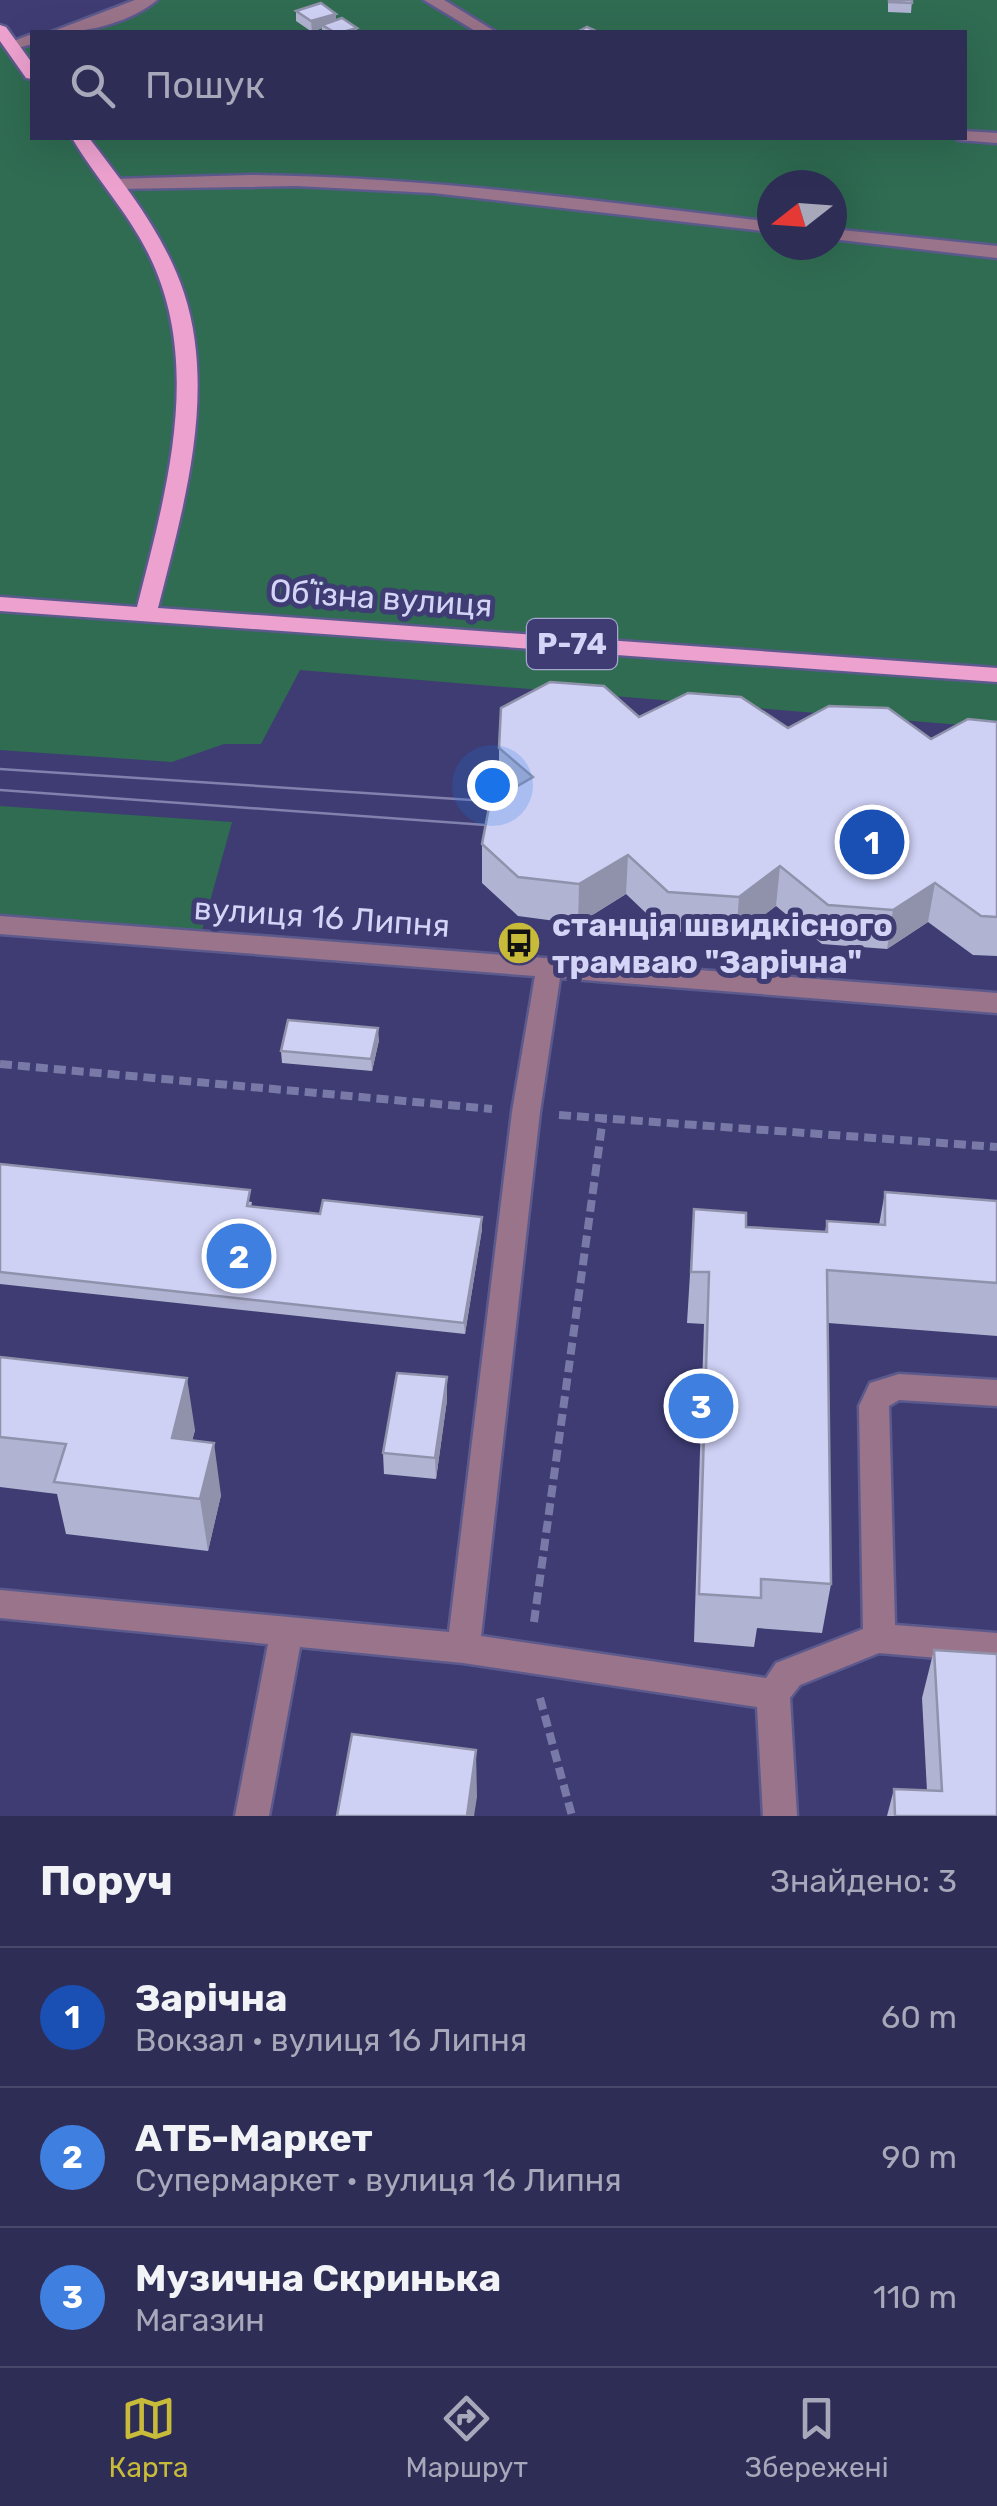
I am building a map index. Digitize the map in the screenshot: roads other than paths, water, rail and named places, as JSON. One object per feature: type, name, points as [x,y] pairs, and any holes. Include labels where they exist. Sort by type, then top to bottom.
[{"type":"main road","points":[[5,38],[30,71]]},
{"type":"main road","points":[[81,140],[155,248],[176,296],[184,344],[182,437],[170,520],[146,614]]},
{"type":"main road","name":"Обʼїзна вулиця","points":[[0,604],[997,674]]},
{"type":"street","points":[[67,30],[98,22],[149,0]]},
{"type":"street","points":[[432,0],[484,30]]},
{"type":"street","points":[[5,38],[30,39]]},
{"type":"street","points":[[967,136],[997,138]]},
{"type":"street","points":[[114,184],[282,179],[426,187],[757,225]]},
{"type":"street","points":[[847,236],[997,252]]},
{"type":"street","name":"вулиця 16 Липня","points":[[0,925],[997,1003]]},
{"type":"street","points":[[463,1648],[526,1112],[548,968]]},
{"type":"street","points":[[878,1638],[874,1406],[881,1392],[899,1387],[997,1393]]},
{"type":"street","points":[[0,1604],[463,1648],[773,1694]]},
{"type":"street","points":[[252,1816],[286,1631]]},
{"type":"street","points":[[780,1816],[773,1694],[788,1674],[878,1638],[997,1648]]},
{"type":"tram line","points":[[0,769],[517,803]]},
{"type":"tram line","points":[[0,790],[512,827]]},
{"type":"place","name":"Зарічна","points":[[872,842]]},
{"type":"place","name":"станція швидкісного трамваю \"Зарічна\"","points":[[519,943]]},
{"type":"place","name":"АТБ-Маркет","points":[[239,1256]]},
{"type":"place","name":"Музична Скринька","points":[[701,1406]]}]
